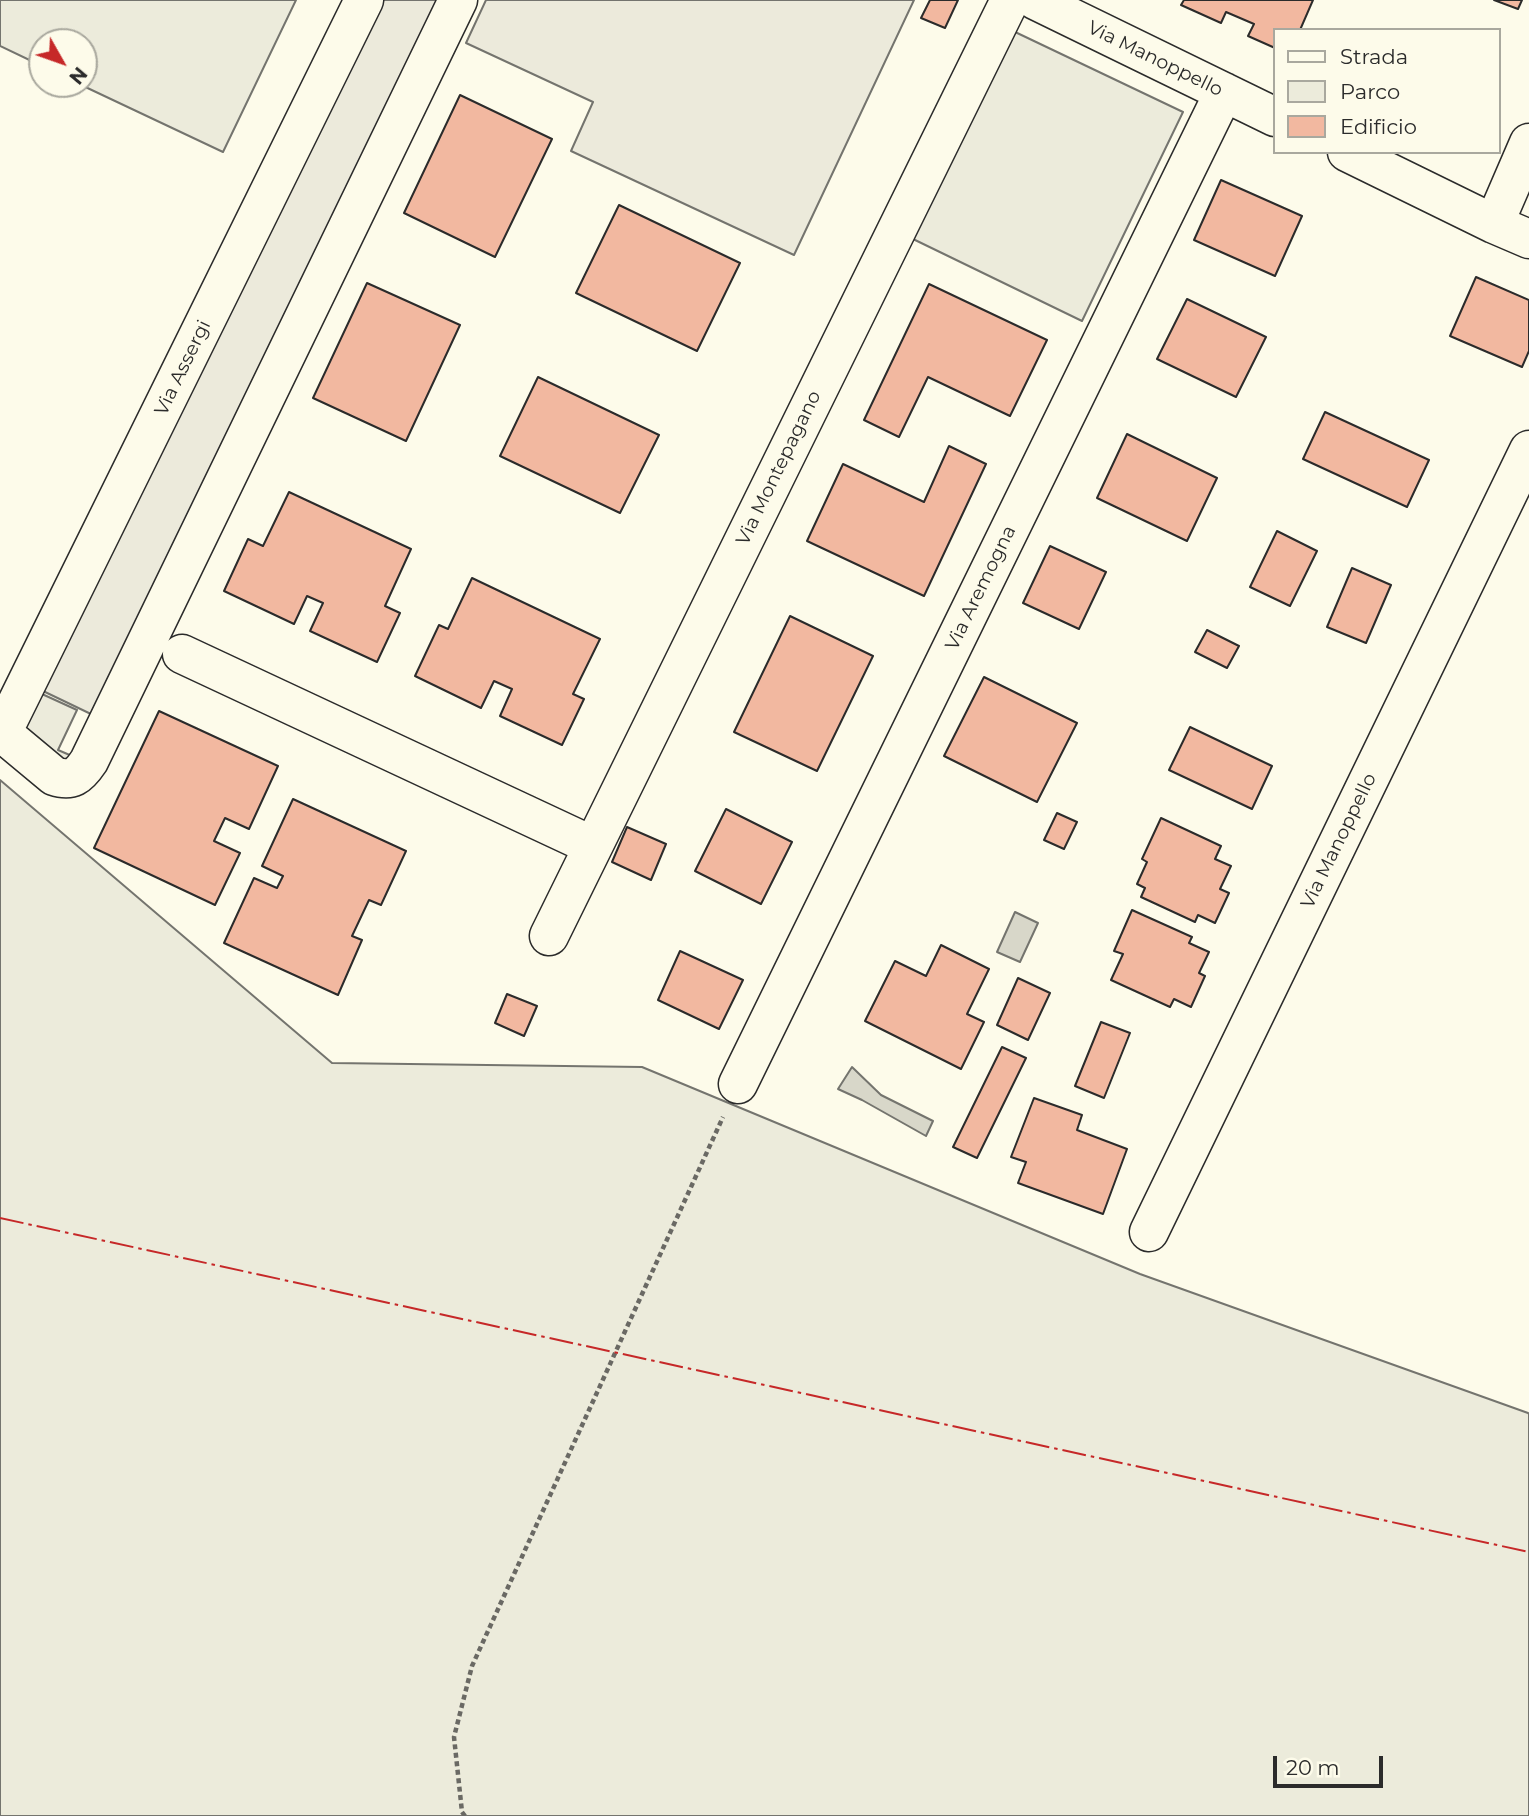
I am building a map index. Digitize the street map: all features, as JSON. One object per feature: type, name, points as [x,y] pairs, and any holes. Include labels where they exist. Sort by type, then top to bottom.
[{"type":"street","name":"Via Assergi","points":[[1,732],[364,0]]},
{"type":"street","points":[[1,732],[54,776],[64,780],[82,772],[89,761],[458,0]]},
{"type":"street","name":"Via Montepagano","points":[[549,936],[1010,0]]},
{"type":"street","name":"Via Manoppello","points":[[1035,0],[1274,117]]},
{"type":"street","name":"Via Aremogna","points":[[738,1084],[1224,92]]},
{"type":"street","points":[[1494,224],[1529,143]]},
{"type":"street","points":[[1351,154],[1529,239]]},
{"type":"street","name":"Via Manoppello","points":[[1149,1232],[1529,450]]},
{"type":"street","points":[[182,654],[593,845]]},
{"type":"path","points":[[465,1816],[462,1812],[454,1738],[472,1667],[738,1084]]},
{"type":"green space","points":[[0,0],[296,0],[223,152],[98,93],[98,28],[28,28],[28,59],[0,46]]},
{"type":"green space","points":[[1013,31],[1183,112],[1082,321],[913,239]]},
{"type":"green space","points":[[42,694],[77,710],[58,750],[72,756],[63,776],[22,735]]},
{"type":"green space","points":[[0,780],[332,1063],[642,1067],[1140,1274],[1528,1413],[1529,1816],[0,1816]]},
{"type":"shaded area","points":[[379,0],[471,0],[118,727],[43,691]]},
{"type":"shaded area","points":[[486,0],[914,0],[794,255],[571,151],[593,102],[466,43]]},
{"type":"shaded area","points":[[1015,912],[1038,923],[1020,962],[997,952]]},
{"type":"shaded area","points":[[852,1067],[881,1095],[933,1121],[926,1136],[838,1089]]},
{"type":"building","points":[[930,0],[958,0],[945,28],[921,18]]},
{"type":"building","points":[[1184,0],[1313,0],[1301,28],[1274,28],[1274,48],[1248,36],[1254,24],[1226,12],[1221,23],[1181,5]]},
{"type":"building","points":[[1494,0],[1522,0],[1518,9]]},
{"type":"building","points":[[460,95],[552,139],[495,257],[404,213]]},
{"type":"building","points":[[1221,180],[1302,216],[1275,276],[1194,240]]},
{"type":"building","points":[[619,205],[740,263],[697,351],[576,293]]},
{"type":"building","points":[[1476,277],[1529,300],[1529,351],[1522,367],[1450,336]]},
{"type":"building","points":[[367,283],[460,325],[406,441],[313,398]]},
{"type":"building","points":[[929,284],[1047,340],[1010,416],[928,377],[899,437],[864,420]]},
{"type":"building","points":[[1187,299],[1266,337],[1236,397],[1157,359]]},
{"type":"building","points":[[538,377],[659,435],[620,513],[500,456]]},
{"type":"building","points":[[1325,412],[1429,460],[1407,507],[1303,459]]},
{"type":"building","points":[[1127,434],[1217,478],[1187,541],[1097,498]]},
{"type":"building","points":[[949,446],[986,464],[924,596],[807,541],[843,464],[924,502]]},
{"type":"building","points":[[289,492],[411,549],[385,606],[400,613],[377,662],[310,631],[323,603],[307,596],[294,624],[224,591],[248,539],[263,546]]},
{"type":"building","points":[[1277,531],[1317,551],[1290,606],[1250,587]]},
{"type":"building","points":[[1050,546],[1106,572],[1079,629],[1023,603]]},
{"type":"building","points":[[1352,568],[1391,585],[1366,643],[1327,627]]},
{"type":"building","points":[[472,578],[600,639],[573,694],[584,699],[562,745],[500,716],[512,689],[494,681],[481,708],[415,676],[439,625],[448,629]]},
{"type":"building","points":[[790,616],[873,656],[817,771],[734,732]]},
{"type":"building","points":[[1207,630],[1239,646],[1227,668],[1195,652]]},
{"type":"building","points":[[984,677],[1077,723],[1037,802],[944,756]]},
{"type":"building","points":[[159,711],[278,766],[249,829],[225,818],[214,841],[240,853],[215,905],[94,848]]},
{"type":"building","points":[[1190,727],[1272,766],[1252,809],[1169,770]]},
{"type":"building","points":[[293,799],[406,851],[381,905],[369,900],[352,936],[362,940],[338,995],[224,943],[254,878],[277,888],[283,876],[262,866]]},
{"type":"building","points":[[726,809],[792,842],[761,904],[695,871]]},
{"type":"building","points":[[1057,813],[1077,822],[1064,849],[1044,840]]},
{"type":"building","points":[[1161,818],[1221,846],[1215,859],[1231,866],[1220,889],[1229,893],[1215,923],[1198,915],[1195,922],[1141,897],[1145,888],[1137,884],[1147,862],[1142,859]]},
{"type":"building","points":[[627,827],[666,844],[651,880],[612,862]]},
{"type":"building","points":[[1132,910],[1192,937],[1189,943],[1209,952],[1199,973],[1205,976],[1191,1007],[1174,999],[1170,1007],[1111,980],[1123,954],[1114,951]]},
{"type":"building","points":[[941,945],[989,969],[967,1014],[984,1022],[961,1069],[865,1021],[895,961],[926,976]]},
{"type":"building","points":[[680,951],[743,980],[719,1029],[658,1000]]},
{"type":"building","points":[[1018,978],[1050,993],[1028,1040],[997,1025]]},
{"type":"building","points":[[507,994],[537,1006],[524,1036],[495,1023]]},
{"type":"building","points":[[1101,1022],[1130,1033],[1104,1098],[1075,1086]]},
{"type":"building","points":[[1002,1047],[1026,1058],[977,1158],[953,1147]]},
{"type":"building","points":[[1034,1098],[1082,1115],[1077,1130],[1127,1149],[1103,1214],[1018,1183],[1026,1162],[1011,1157]]},
{"type":"power","points":[[0,1218],[1529,1552]]}]
